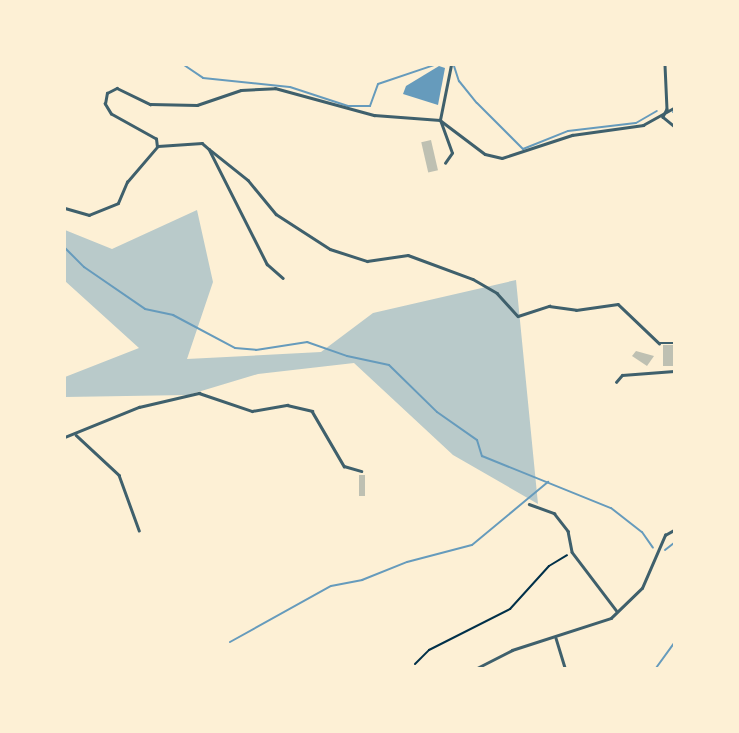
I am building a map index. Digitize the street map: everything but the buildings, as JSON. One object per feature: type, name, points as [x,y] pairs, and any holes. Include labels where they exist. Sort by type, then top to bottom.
[{"type":"lane","points":[[445,163],[452,153],[440,120],[451,65]]},
{"type":"lane","points":[[665,65],[667,110],[663,117],[674,126]]},
{"type":"lane","points":[[157,146],[156,139],[111,114],[105,104],[107,93],[117,88],[150,104],[197,105],[241,90],[275,88],[374,115],[440,120],[485,154],[502,158],[572,135],[643,125],[674,108]]},
{"type":"lane","points":[[65,208],[89,215],[118,203],[127,183],[157,146],[202,143],[248,180],[276,214],[330,249],[367,261],[408,255],[473,279],[497,293],[518,316],[549,306],[576,310],[618,304],[659,343],[674,343]]},
{"type":"lane","points":[[209,149],[267,264],[283,278]]},
{"type":"lane","points":[[616,382],[622,376],[674,371]]},
{"type":"lane","points":[[65,437],[76,435],[138,407],[199,393],[252,411],[287,405],[312,411],[344,466],[360,471]]},
{"type":"lane","points":[[76,435],[119,475],[139,530]]},
{"type":"lane","points":[[529,504],[554,513],[568,531],[572,552],[616,610]]},
{"type":"lane","points":[[477,668],[512,650],[611,618],[616,610],[642,588],[666,535],[674,530]]},
{"type":"lane","points":[[556,637],[565,668]]},
{"type":"path","points":[[412,668],[429,650],[510,609],[549,566],[572,552]]},
{"type":"shaded area","points":[[197,210],[213,282],[187,359],[321,352],[373,313],[516,280],[538,504],[453,455],[354,363],[258,374],[188,395],[65,397],[65,377],[139,348],[65,281],[65,230],[112,249]]},
{"type":"water","points":[[439,66],[445,68],[438,105],[403,94],[406,86]]},
{"type":"waterway","points":[[184,65],[203,78],[290,87],[348,106],[370,106],[378,84],[434,65]]},
{"type":"waterway","points":[[454,66],[459,81],[477,103],[523,149],[568,131],[636,123],[657,111]]},
{"type":"waterway","points":[[65,248],[84,267],[145,309],[173,315],[235,348],[256,350],[307,342],[347,356],[389,365],[437,412],[477,440],[482,456],[611,508],[642,532],[653,548]]},
{"type":"waterway","points":[[230,642],[331,586],[362,580],[407,562],[472,545],[548,482]]},
{"type":"waterway","points":[[665,550],[674,543]]},
{"type":"waterway","points":[[656,668],[674,643]]}]
